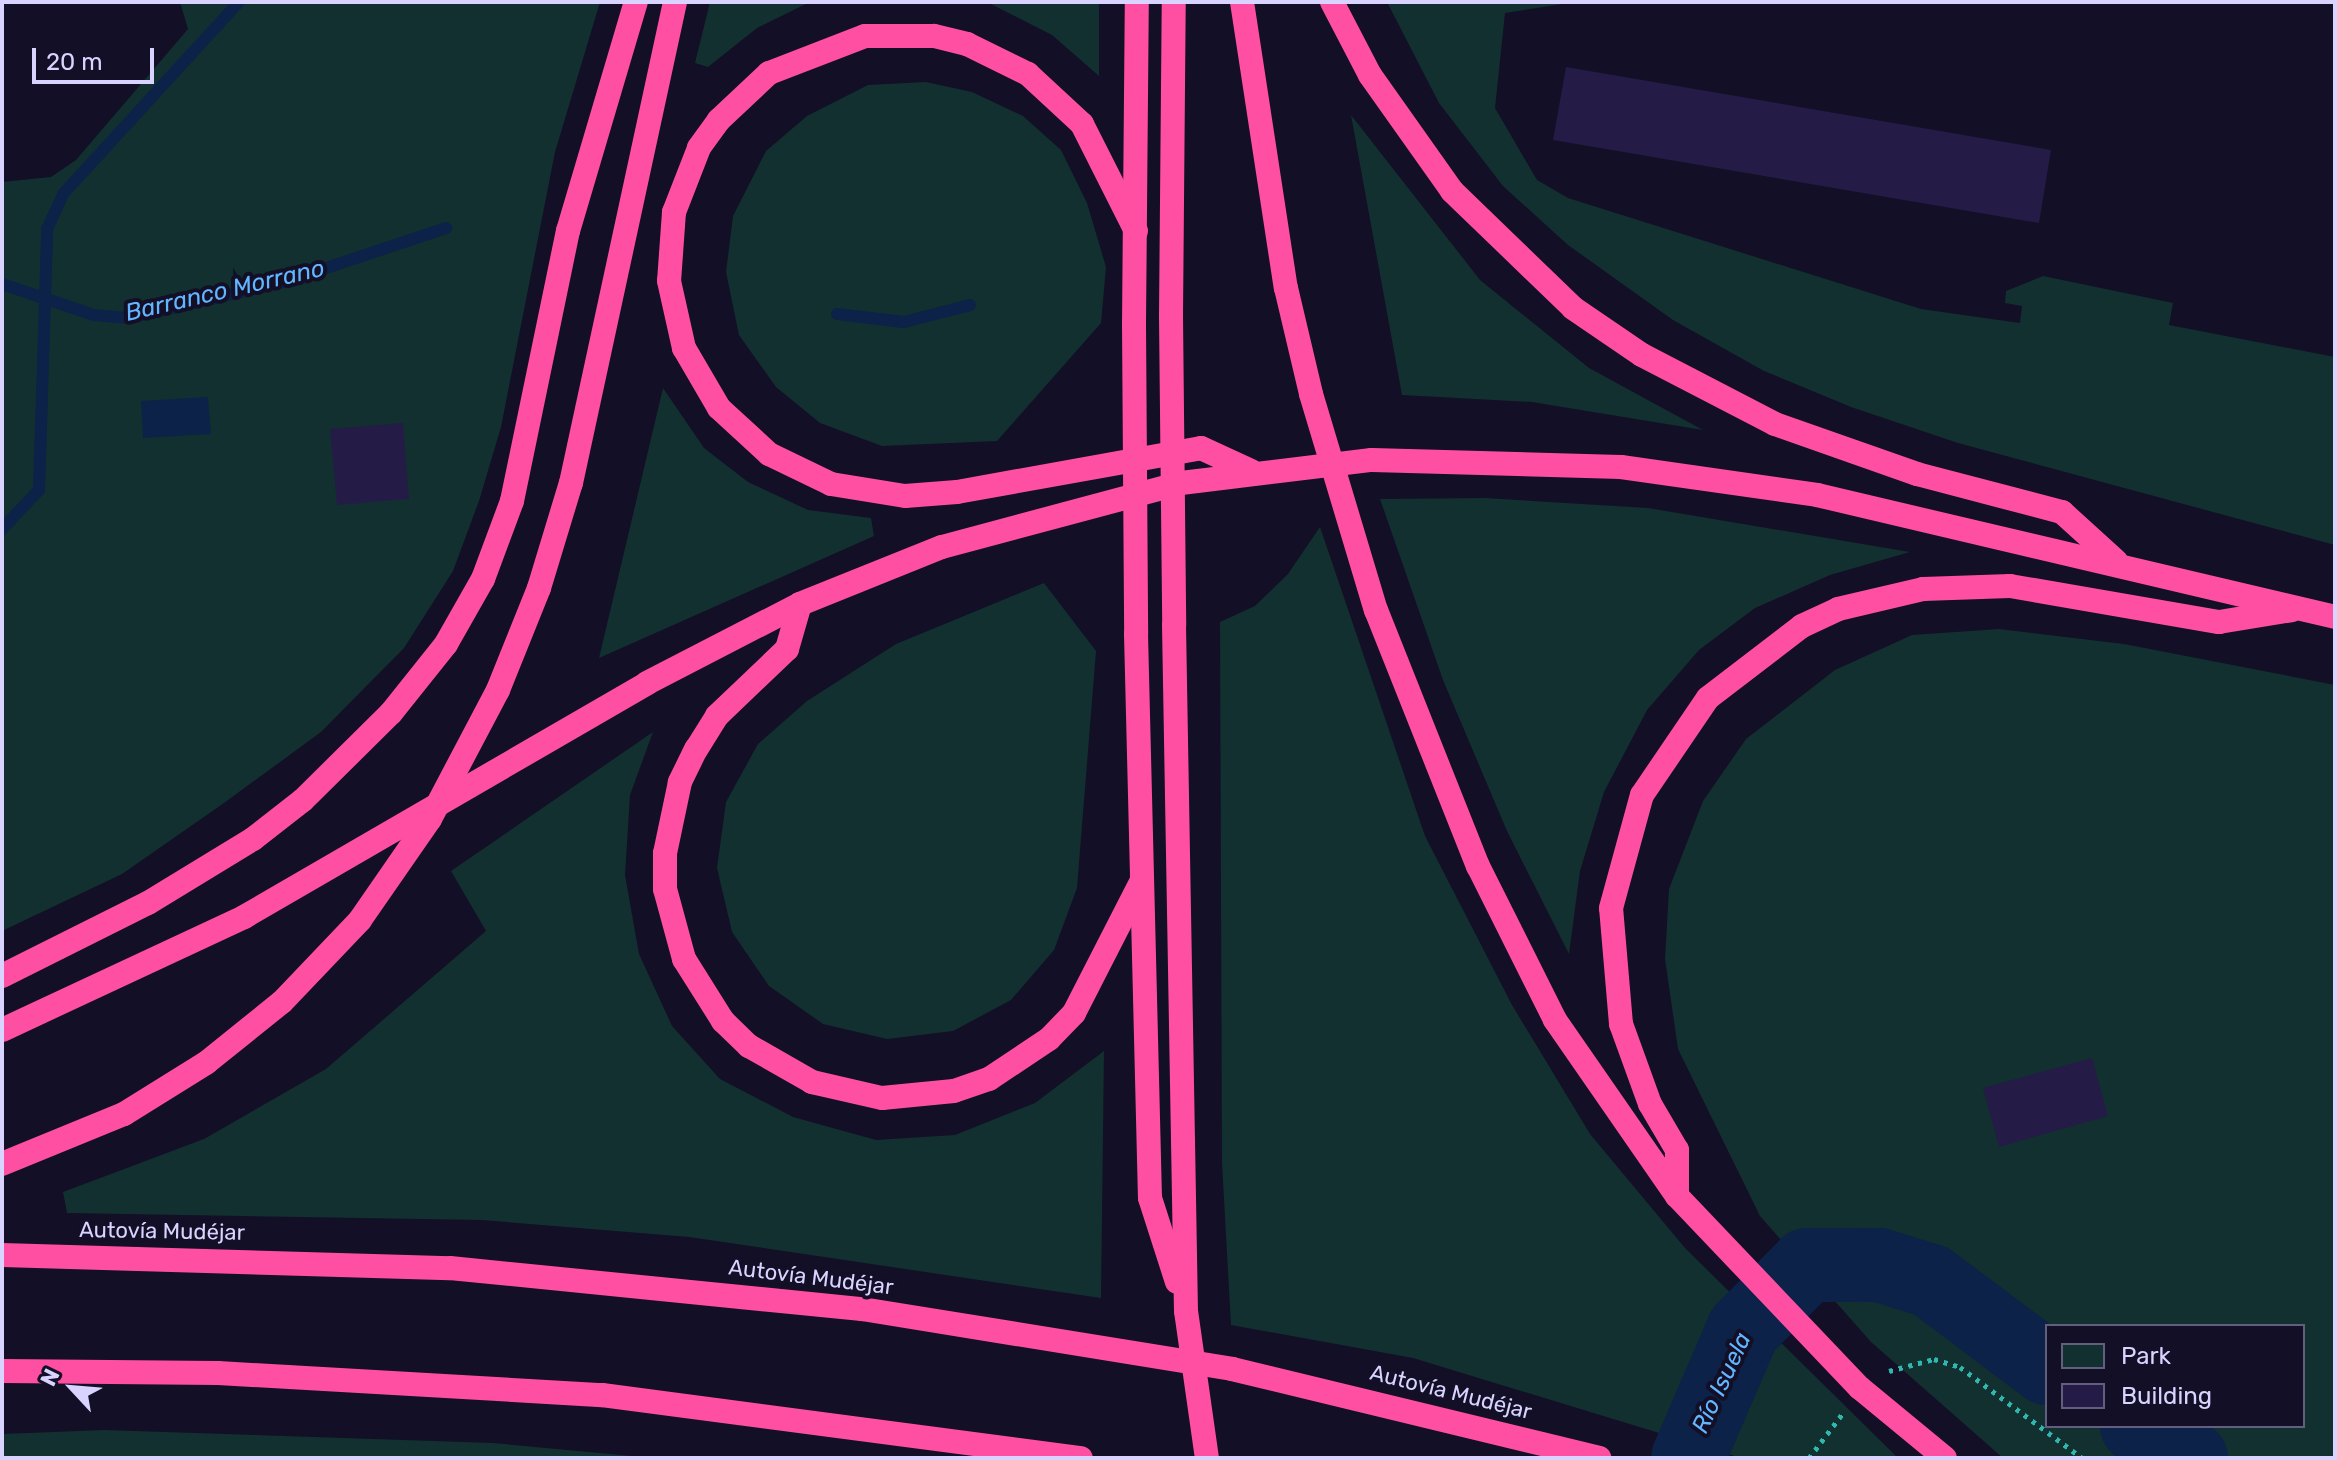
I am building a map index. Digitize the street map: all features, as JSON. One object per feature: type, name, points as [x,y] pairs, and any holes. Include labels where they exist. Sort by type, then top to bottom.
[{"type":"highway","points":[[2,976],[148,903],[253,839],[354,750],[446,644],[483,579],[512,501],[568,231],[636,2]]},
{"type":"highway","points":[[2,1164],[124,1114],[206,1063],[282,1002],[360,920],[430,819],[498,690],[539,588],[571,483],[675,2]]},
{"type":"highway","points":[[1137,2],[1134,324],[1136,634],[1150,1198],[1186,1311]]},
{"type":"highway","points":[[1174,2],[1171,316],[1182,1178],[1186,1311],[1207,1458]]},
{"type":"highway","points":[[1242,2],[1286,288],[1311,394],[1376,610],[1441,780],[1518,950],[1595,1084],[1677,1196],[1796,1327],[1945,1458]]},
{"type":"highway","points":[[1332,2],[1370,75],[1452,191],[1573,308],[1642,355],[1775,424],[1917,474],[2062,512],[2118,562]]},
{"type":"highway","points":[[1136,231],[1082,124],[1028,74],[945,39],[865,36],[769,73],[719,120],[699,148],[674,212],[669,281],[684,348],[719,408],[769,454],[831,484],[905,496],[957,492],[1201,448],[1251,471]]},
{"type":"highway","points":[[2,1030],[244,917],[636,689],[800,604],[1022,522],[1251,471],[1449,458],[1621,467],[1817,495],[2118,562],[2335,617]]},
{"type":"highway","points":[[1677,1196],[1677,1150],[1650,1104],[1621,1024],[1611,908],[1642,795],[1708,698],[1802,626],[1838,609],[1923,589],[2010,586],[2219,622],[2302,609]]},
{"type":"highway","points":[[800,604],[787,649],[717,716],[696,749],[680,782],[665,853],[665,889],[684,959],[723,1021],[749,1046],[812,1082],[882,1098],[954,1091],[989,1079],[1030,1054],[1074,1013],[1141,882]]},
{"type":"highway","name":"Autovía Mudéjar","points":[[2,1255],[450,1268],[862,1309],[1232,1369],[1599,1458]]},
{"type":"highway","points":[[2,1371],[264,1375],[602,1395],[1081,1458]]},
{"type":"path","points":[[1878,1381],[1909,1362],[1934,1359],[1960,1367],[2082,1458]]},
{"type":"path","points":[[1809,1458],[1855,1402]]},
{"type":"green space","points":[[180,2],[600,2],[555,152],[501,427],[479,501],[453,571],[404,648],[321,732],[224,803],[122,874],[2,931],[2,182],[51,177],[76,160],[188,29]]},
{"type":"green space","points":[[710,2],[810,2],[757,28],[708,67],[695,63]]},
{"type":"green space","points":[[987,2],[1099,2],[1099,76],[1052,35]]},
{"type":"green space","points":[[1387,2],[1575,2],[1505,13],[1495,108],[1537,180],[1568,198],[1921,309],[2020,323],[2022,306],[2005,303],[2006,291],[2043,276],[2173,303],[2169,325],[2335,357],[2335,545],[1958,443],[1851,407],[1764,371],[1673,320],[1568,245],[1503,186],[1439,103]]},
{"type":"green space","points":[[926,82],[972,92],[1023,116],[1061,150],[1087,203],[1106,267],[1101,323],[997,441],[882,446],[820,423],[776,387],[739,335],[726,272],[733,216],[766,151],[807,116],[868,85]]},
{"type":"green space","points":[[1351,115],[1480,280],[1589,368],[1703,430],[1532,402],[1402,395]]},
{"type":"green space","points":[[663,388],[704,448],[748,482],[808,510],[871,518],[874,536],[599,658]]},
{"type":"green space","points":[[1485,498],[1648,508],[1910,552],[1830,575],[1755,608],[1699,650],[1647,710],[1604,792],[1580,871],[1569,954],[1507,831],[1443,680],[1380,499]]},
{"type":"green space","points":[[1320,527],[1425,836],[1512,1005],[1590,1134],[1685,1248],[1898,1458],[1741,1458],[1413,1358],[1231,1325],[1222,1163],[1220,622],[1255,606],[1288,574]]},
{"type":"green space","points":[[1044,583],[1096,651],[1077,888],[1054,950],[1011,1000],[953,1031],[887,1039],[823,1024],[769,986],[732,932],[717,868],[726,802],[758,744],[807,701],[896,644]]},
{"type":"green space","points":[[1999,629],[2124,644],[2335,685],[2335,1458],[2003,1458],[1871,1342],[1760,1216],[1678,1049],[1665,959],[1669,889],[1703,801],[1746,739],[1835,670],[1912,635]]},
{"type":"green space","points":[[653,732],[630,795],[625,875],[639,954],[672,1026],[720,1079],[793,1117],[876,1140],[955,1135],[1035,1103],[1104,1051],[1101,1298],[689,1237],[482,1220],[67,1213],[63,1192],[204,1139],[326,1069],[486,931],[451,871]]},
{"type":"green space","points":[[104,1430],[493,1443],[654,1458],[2,1458],[2,1434]]},
{"type":"water","points":[[208,397],[211,434],[143,438],[141,401]]},
{"type":"building","points":[[1566,67],[2051,150],[2039,223],[1553,140]]},
{"type":"building","points":[[403,423],[409,499],[337,505],[330,429]]},
{"type":"building","points":[[2092,1058],[2108,1116],[1999,1147],[1983,1088]]},
{"type":"waterway","points":[[2,529],[39,490],[47,229],[63,194],[239,2]]},
{"type":"waterway","name":"Barranco Morrano","points":[[2,284],[94,315],[130,318],[284,282],[446,228]]},
{"type":"waterway","name":"Barranco Morrano","points":[[837,314],[904,322],[970,305]]},
{"type":"waterway","name":"Río Isuela","points":[[1688,1458],[1743,1330],[1807,1265],[1879,1265],[1931,1281],[2045,1366]]},
{"type":"waterway","name":"Río Isuela","points":[[2140,1428],[2191,1458]]}]
